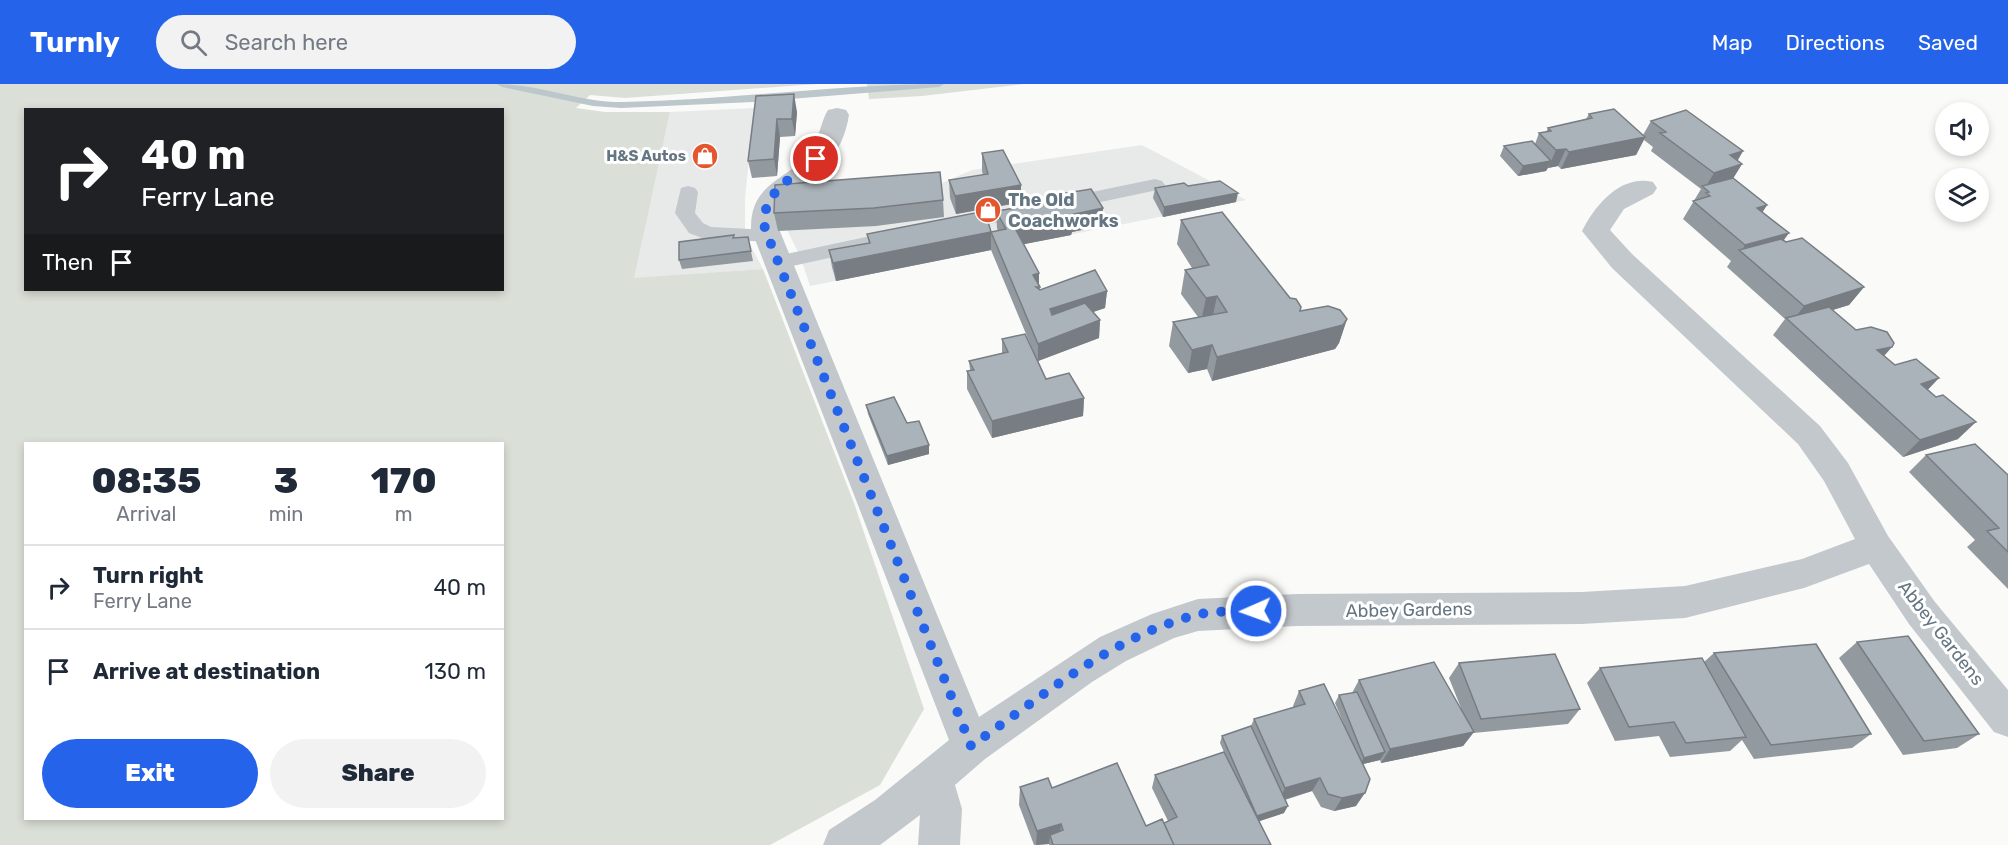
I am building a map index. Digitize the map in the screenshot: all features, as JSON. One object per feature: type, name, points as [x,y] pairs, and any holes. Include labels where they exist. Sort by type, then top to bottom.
[{"type":"street","points":[[837,115],[829,143],[816,159],[773,193],[764,221],[773,249],[971,746]]},
{"type":"street","name":"Abbey Gardens","points":[[1645,189],[1619,197],[1604,211],[1596,231],[1622,261],[1809,435],[1836,472],[1876,546],[1922,613],[2008,719]]},
{"type":"street","name":"Abbey Gardens","points":[[844,845],[890,814],[971,746],[1079,670],[1113,649],[1166,625],[1198,615],[1298,610],[1582,608],[1685,602],[1804,573],[1876,546]]},
{"type":"street","points":[[933,778],[941,809],[939,845]]},
{"type":"lane","points":[[937,228],[1155,185]]},
{"type":"lane","points":[[688,192],[686,213],[696,228],[800,256],[914,233]]},
{"type":"shaded area","points":[[0,84],[817,84],[625,98],[590,95],[576,108],[605,112],[670,112],[634,278],[763,269],[854,503],[924,709],[880,785],[770,845],[0,845]]},
{"type":"shaded area","points":[[867,84],[1024,84],[922,96],[869,99]]},
{"type":"shaded area","name":"H&S Autos","points":[[754,108],[745,199],[745,235],[763,269],[633,279],[670,112]]},
{"type":"shaded area","name":"The Old Coachworks","points":[[1142,145],[1246,200],[810,286],[800,256],[787,230],[935,186],[972,170]]},
{"type":"building","points":[[794,94],[792,119],[777,119],[774,159],[748,161],[756,96]]},
{"type":"building","points":[[1614,109],[1645,137],[1569,152],[1566,149],[1556,150],[1539,133],[1551,131],[1548,128],[1592,118],[1589,114]]},
{"type":"building","points":[[1686,110],[1743,151],[1730,155],[1742,164],[1714,173],[1660,133],[1666,132],[1651,121]]},
{"type":"building","points":[[1532,141],[1551,161],[1523,166],[1504,146]]},
{"type":"building","points":[[1003,150],[1021,185],[955,196],[949,180],[988,174],[982,153]]},
{"type":"building","points":[[940,172],[943,200],[874,208],[774,213],[775,185]]},
{"type":"building","points":[[1733,178],[1767,205],[1757,208],[1789,233],[1745,245],[1693,201],[1710,196],[1702,186]]},
{"type":"building","points":[[1220,181],[1238,193],[1164,207],[1155,188],[1184,183],[1188,186]]},
{"type":"building","points":[[1091,189],[1103,208],[1070,215],[1072,217],[1015,228],[1039,273],[1033,275],[1040,287],[1036,287],[1040,290],[1095,270],[1107,291],[1050,309],[1052,315],[1085,303],[1100,320],[1038,344],[991,232],[1006,229],[996,211],[1016,208],[1013,203],[1033,199],[1035,204],[1061,200],[1061,194]]},
{"type":"building","points":[[985,211],[991,232],[833,263],[829,250],[870,243],[867,234]]},
{"type":"building","points":[[1222,212],[1290,298],[1296,299],[1301,307],[1300,311],[1328,306],[1340,310],[1347,319],[1343,325],[1217,357],[1212,345],[1192,350],[1173,322],[1227,312],[1217,296],[1206,298],[1185,270],[1209,265],[1181,220]]},
{"type":"building","points":[[734,235],[733,238],[748,237],[751,251],[679,260],[679,242]]},
{"type":"building","points":[[1802,238],[1864,287],[1804,306],[1739,250],[1781,239],[1786,242]]},
{"type":"building","points":[[1829,307],[1856,330],[1871,327],[1887,332],[1894,343],[1892,347],[1877,350],[1895,365],[1916,359],[1939,378],[1921,384],[1936,397],[1943,395],[1976,422],[1920,440],[1786,318]]},
{"type":"building","points":[[1025,334],[1046,379],[1069,373],[1084,398],[992,421],[967,371],[974,370],[969,361],[1008,352],[1002,339]]},
{"type":"building","points":[[894,397],[907,423],[919,421],[929,445],[887,456],[866,405]]},
{"type":"building","points":[[1975,444],[2008,475],[2008,552],[1987,531],[1999,528],[1926,455]]},
{"type":"building","points":[[1908,636],[1979,734],[1924,741],[1857,642]]},
{"type":"building","points":[[1816,644],[1871,734],[1771,745],[1714,653]]},
{"type":"building","points":[[1555,654],[1580,709],[1481,719],[1459,663]]},
{"type":"building","points":[[1702,658],[1746,737],[1686,743],[1674,722],[1629,727],[1600,668]]},
{"type":"building","points":[[1434,662],[1474,732],[1390,749],[1359,680]]},
{"type":"building","points":[[1324,684],[1370,779],[1365,793],[1342,798],[1328,794],[1320,778],[1285,788],[1254,719],[1305,704],[1299,691]]},
{"type":"building","points":[[1357,692],[1385,752],[1364,758],[1339,695]]},
{"type":"building","points":[[1251,726],[1288,806],[1257,816],[1222,736]]},
{"type":"building","points":[[1224,752],[1271,845],[1174,845],[1164,823],[1177,817],[1155,775]]},
{"type":"building","points":[[1117,763],[1146,826],[1162,819],[1174,845],[1053,845],[1050,835],[1063,830],[1061,824],[1037,831],[1020,787],[1048,778],[1052,788]]},
{"type":"waterway","points":[[502,84],[593,103],[621,105],[753,99],[939,84]]},
{"type":"place","name":"H&S Autos","points":[[705,156]]},
{"type":"place","name":"The Old Coachworks","points":[[988,210]]},
{"type":"route","points":[[816,159],[773,193],[766,209],[765,229],[971,746],[1079,670],[1113,649],[1166,625],[1198,615],[1256,611]]}]
